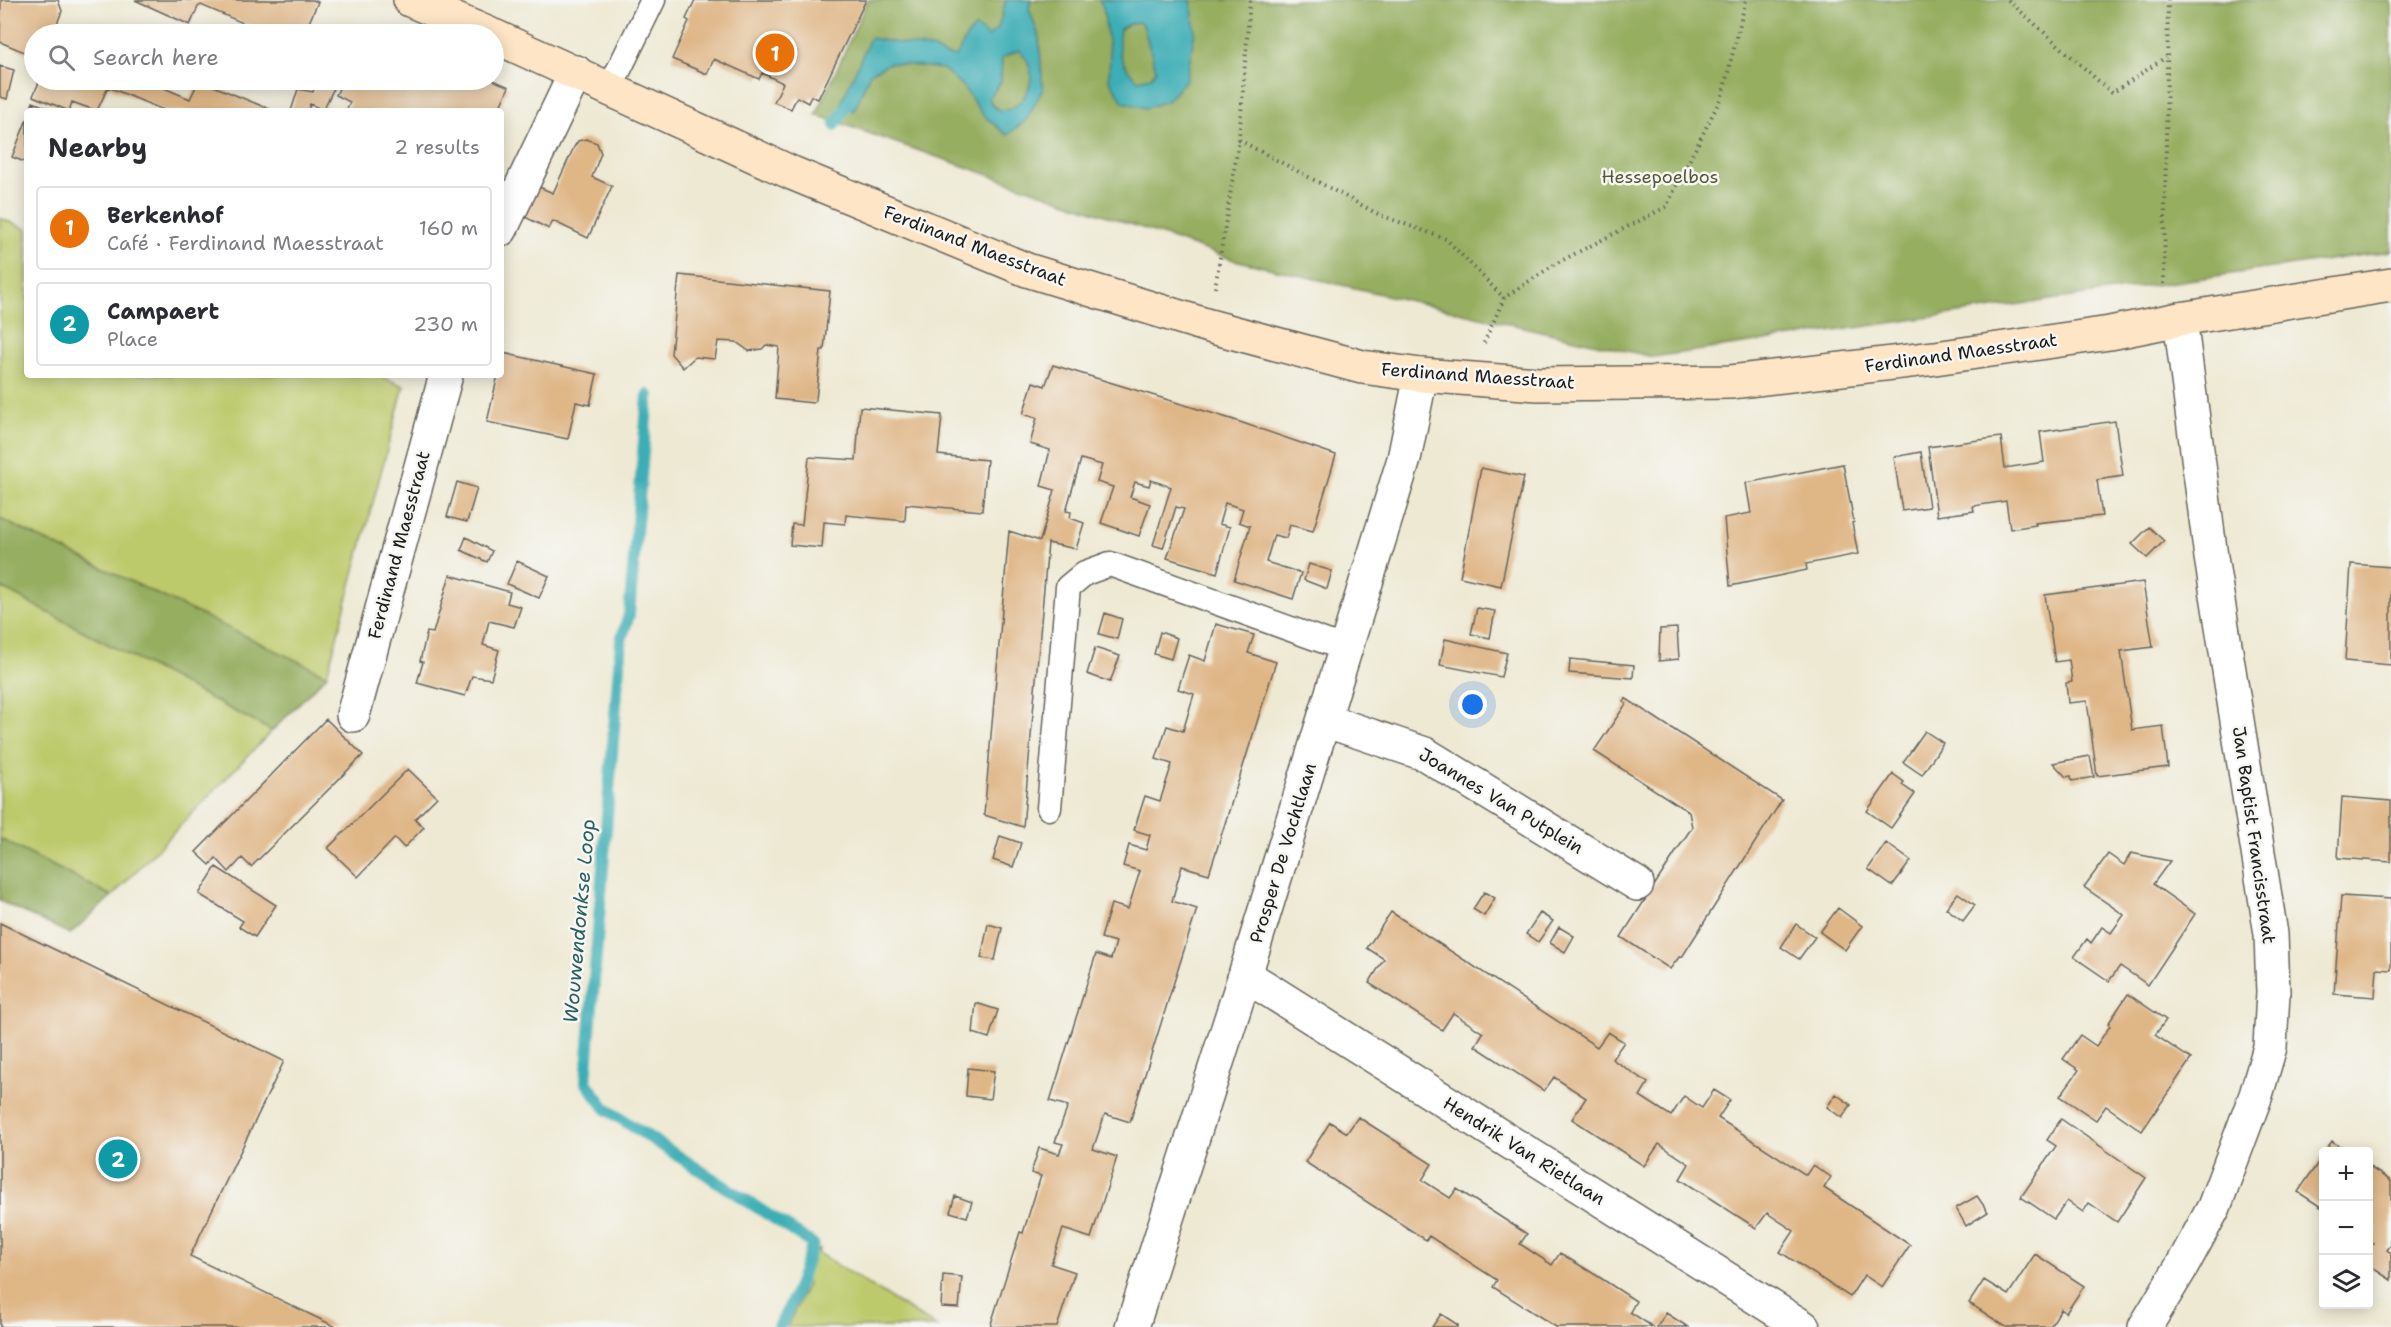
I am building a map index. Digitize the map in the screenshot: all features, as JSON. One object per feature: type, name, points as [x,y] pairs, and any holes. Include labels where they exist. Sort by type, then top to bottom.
[{"type":"street","points":[[410,0],[466,24]]},
{"type":"street","name":"Ferdinand Maesstraat","points":[[504,40],[792,173],[1027,270],[1209,326],[1362,367],[1420,375],[1538,384],[1731,381],[1935,358],[2109,333],[2180,319],[2391,285]]},
{"type":"street","points":[[504,223],[576,72]]},
{"type":"street","name":"Jan Baptist Francisstraat","points":[[2145,1327],[2209,1217],[2234,1157],[2270,1047],[2273,993],[2271,934],[2211,557],[2180,319]]},
{"type":"street","name":"Prosper De Vochtlaan","points":[[1132,1327],[1245,975],[1404,459],[1420,375]]},
{"type":"street","name":"Ferdinand Maesstraat","points":[[353,715],[445,378]]},
{"type":"street","name":"Joannes Van Putplein","points":[[1324,720],[1425,754],[1637,884]]},
{"type":"street","name":"Hendrik Van Rietlaan","points":[[1245,975],[1803,1327]]},
{"type":"lane","points":[[610,88],[653,0]]},
{"type":"lane","points":[[1049,808],[1068,587],[1085,573],[1110,564],[1346,649]]},
{"type":"path","points":[[1209,326],[1239,140],[1250,0]]},
{"type":"path","points":[[1469,378],[1504,298],[1556,264],[1666,207],[1722,96],[1746,0]]},
{"type":"path","points":[[2008,0],[2112,93],[2167,57]]},
{"type":"path","points":[[2168,0],[2163,295],[2180,319]]},
{"type":"path","points":[[1239,140],[1380,215],[1446,238],[1504,298]]},
{"type":"green space","name":"Hessepoelbos","points":[[868,0],[2391,0],[2391,251],[1653,357],[1234,260],[816,115]]},
{"type":"green space","points":[[0,218],[24,228],[24,378],[384,378],[404,386],[327,675],[0,519]]},
{"type":"green space","points":[[0,519],[327,675],[272,731],[0,587]]},
{"type":"green space","points":[[0,587],[272,731],[112,896],[0,839]]},
{"type":"green space","points":[[0,839],[112,896],[70,934],[0,901]]},
{"type":"green space","points":[[820,1249],[818,1253],[937,1327],[787,1327],[807,1284],[802,1277],[813,1253]]},
{"type":"water","points":[[1006,0],[1031,0],[1029,8],[1039,37],[1043,89],[1026,120],[1007,135],[983,115],[964,88],[943,69],[890,63],[870,73],[854,111],[840,105],[870,38],[934,49],[942,54],[956,57],[967,36],[976,27],[988,37],[998,28]],"holes":[[[1019,50],[1028,63],[1031,77],[1022,100],[1013,107],[1003,110],[995,107],[989,98],[1001,82],[1002,58]]]},
{"type":"water","points":[[1099,0],[1191,0],[1195,32],[1186,80],[1167,101],[1146,108],[1123,102],[1109,79],[1110,56],[1103,7]],"holes":[[[1138,22],[1143,25],[1156,70],[1151,77],[1138,80],[1124,64],[1119,37],[1120,29],[1129,24]]]},
{"type":"building","points":[[1,0],[58,0],[62,11],[57,24],[24,24],[24,52],[0,42]]},
{"type":"building","points":[[135,0],[313,0],[318,2],[308,24],[246,24],[201,5],[190,24]]},
{"type":"building","points":[[695,0],[866,0],[818,99],[811,96],[808,103],[797,97],[791,109],[774,102],[783,83],[762,73],[759,79],[714,59],[707,74],[672,59],[689,21],[686,19]]},
{"type":"building","points":[[0,66],[14,70],[7,99],[0,97]]},
{"type":"building","points":[[504,85],[509,87],[499,108],[347,108],[350,102],[336,95],[338,90],[504,90]]},
{"type":"building","points":[[36,90],[107,90],[98,108],[89,108],[72,102],[70,108],[62,108],[33,96]]},
{"type":"building","points":[[115,90],[169,90],[190,99],[194,90],[223,90],[267,108],[159,108]]},
{"type":"building","points":[[298,90],[313,92],[314,90],[333,90],[324,108],[310,104],[309,108],[292,108]]},
{"type":"building","points":[[33,102],[48,108],[31,108]]},
{"type":"building","points":[[24,127],[24,162],[12,157]]},
{"type":"building","points":[[586,139],[597,143],[601,153],[592,177],[612,186],[588,238],[553,221],[549,229],[519,214],[532,184],[553,193],[574,147],[578,141]]},
{"type":"building","points":[[679,275],[830,291],[816,400],[813,403],[775,399],[779,347],[766,345],[762,349],[749,351],[736,342],[718,341],[715,359],[695,357],[683,368],[671,354]]},
{"type":"building","points":[[504,353],[597,374],[590,405],[576,402],[568,439],[487,422],[497,378],[504,378]]},
{"type":"building","points":[[1053,365],[1231,419],[1336,455],[1313,531],[1290,525],[1286,538],[1274,535],[1266,562],[1301,573],[1293,599],[1234,580],[1250,526],[1239,522],[1243,509],[1225,503],[1219,524],[1230,527],[1217,573],[1167,558],[1184,509],[1176,507],[1163,548],[1153,545],[1171,487],[1151,480],[1149,486],[1135,482],[1130,497],[1150,504],[1139,536],[1101,523],[1113,487],[1097,482],[1102,465],[1081,459],[1066,511],[1071,512],[1070,518],[1084,523],[1076,549],[1048,543],[1023,827],[984,815],[1009,531],[1040,541],[1055,490],[1041,486],[1050,450],[1030,444],[1037,418],[1023,414],[1033,382],[1045,386]]},
{"type":"building","points":[[860,407],[942,415],[938,455],[987,460],[982,511],[906,504],[905,521],[846,515],[845,524],[824,522],[822,548],[790,545],[792,524],[802,525],[809,457],[856,460]]},
{"type":"building","points":[[2115,421],[2123,476],[2097,480],[2102,516],[2035,523],[2036,525],[2010,529],[2006,501],[1973,506],[1974,511],[1937,516],[1928,447],[2001,437],[2005,468],[2044,462],[2040,432]]},
{"type":"building","points":[[1921,452],[1929,507],[1902,511],[1894,457]]},
{"type":"building","points":[[1843,464],[1858,554],[1806,564],[1807,570],[1730,586],[1724,518],[1751,513],[1746,483]]},
{"type":"building","points":[[1481,468],[1524,477],[1501,586],[1460,577]]},
{"type":"building","points":[[457,482],[477,488],[467,522],[447,517]]},
{"type":"building","points":[[2149,527],[2164,541],[2147,558],[2132,544]]},
{"type":"building","points":[[466,537],[492,551],[487,562],[461,550]]},
{"type":"building","points":[[517,561],[549,576],[539,598],[507,584]]},
{"type":"building","points":[[1309,564],[1332,571],[1327,589],[1304,580]]},
{"type":"building","points":[[2351,564],[2391,567],[2391,665],[2345,661]]},
{"type":"building","points":[[450,575],[510,592],[507,603],[521,607],[514,627],[489,621],[483,645],[499,650],[491,679],[472,676],[465,696],[417,683],[423,662],[420,661],[427,632],[433,633]]},
{"type":"building","points":[[2143,582],[2153,647],[2121,651],[2132,730],[2163,726],[2168,767],[2097,776],[2087,701],[2068,703],[2066,683],[2072,682],[2069,660],[2055,662],[2045,595]]},
{"type":"building","points":[[1477,608],[1495,611],[1490,638],[1471,634]]},
{"type":"building","points":[[1105,613],[1122,619],[1117,639],[1099,634]]},
{"type":"building","points":[[1216,624],[1254,635],[1248,653],[1276,662],[1209,874],[1182,866],[1172,901],[1197,909],[1130,1122],[1105,1114],[1093,1149],[1117,1157],[1091,1238],[1063,1229],[1051,1264],[1075,1272],[1057,1327],[990,1327],[1020,1232],[1023,1233],[1041,1176],[1031,1173],[1039,1148],[1059,1154],[1063,1144],[1055,1142],[1068,1106],[1050,1101],[1096,954],[1111,959],[1116,942],[1101,938],[1111,904],[1128,909],[1140,871],[1123,866],[1129,845],[1146,850],[1150,835],[1134,830],[1145,796],[1160,801],[1172,764],[1156,759],[1167,726],[1183,731],[1194,694],[1178,689],[1189,655],[1205,661]]},
{"type":"building","points":[[1677,628],[1679,659],[1659,661],[1660,629]]},
{"type":"building","points":[[1160,632],[1177,638],[1171,659],[1154,654]]},
{"type":"building","points":[[1445,639],[1507,653],[1501,677],[1440,665]]},
{"type":"building","points":[[1095,648],[1120,656],[1110,682],[1087,674]]},
{"type":"building","points":[[1570,659],[1634,665],[1633,678],[1569,673]]},
{"type":"building","points":[[1625,698],[1782,800],[1682,957],[1680,956],[1670,969],[1621,937],[1692,827],[1689,812],[1594,751],[1626,704],[1623,702]]},
{"type":"building","points":[[326,719],[363,755],[251,867],[242,858],[229,872],[216,858],[210,865],[196,852]]},
{"type":"building","points":[[1925,731],[1943,743],[1922,775],[1903,762]]},
{"type":"building","points":[[2090,756],[2094,777],[2072,781],[2071,776],[2066,777],[2053,763]]},
{"type":"building","points":[[408,769],[437,797],[415,819],[424,827],[404,848],[395,838],[358,877],[328,848]]},
{"type":"building","points":[[1893,774],[1904,782],[1902,785],[1915,794],[1891,828],[1867,811]]},
{"type":"building","points":[[2342,797],[2391,801],[2391,862],[2338,858]]},
{"type":"building","points":[[1000,836],[1021,843],[1013,867],[993,860]]},
{"type":"building","points":[[1886,843],[1911,861],[1892,886],[1868,869]]},
{"type":"building","points":[[2131,853],[2170,861],[2153,884],[2195,914],[2148,985],[2120,966],[2109,981],[2074,957],[2087,939],[2091,943],[2102,927],[2111,933],[2124,915],[2084,887],[2108,854],[2124,865]]},
{"type":"building","points":[[216,867],[276,905],[255,937],[239,927],[243,921],[199,894]]},
{"type":"building","points":[[1484,892],[1495,898],[1484,916],[1473,909]]},
{"type":"building","points":[[1958,893],[1975,905],[1963,921],[1946,908]]},
{"type":"building","points":[[2341,896],[2391,899],[2391,970],[2377,969],[2375,997],[2334,994]]},
{"type":"building","points":[[1838,908],[1862,926],[1845,950],[1820,932]]},
{"type":"building","points":[[1391,912],[1597,1047],[1608,1032],[1624,1042],[1612,1059],[1648,1083],[1640,1096],[1671,1116],[1684,1096],[1702,1108],[1714,1090],[1730,1100],[1718,1118],[1806,1175],[1813,1165],[1831,1177],[1824,1188],[1910,1245],[1882,1287],[1864,1275],[1850,1297],[1780,1252],[1794,1231],[1767,1213],[1756,1228],[1680,1179],[1689,1164],[1659,1144],[1644,1166],[1572,1119],[1586,1098],[1554,1077],[1544,1091],[1475,1046],[1483,1033],[1453,1013],[1442,1030],[1369,983],[1384,959],[1367,948]]},
{"type":"building","points":[[1540,913],[1553,921],[1538,942],[1526,934]]},
{"type":"building","points":[[0,923],[284,1061],[190,1256],[336,1327],[0,1327]]},
{"type":"building","points":[[988,924],[1002,928],[995,960],[981,958]]},
{"type":"building","points":[[1796,924],[1815,937],[1799,959],[1781,947]]},
{"type":"building","points":[[1559,927],[1574,936],[1565,952],[1550,943]]},
{"type":"building","points":[[2128,994],[2166,1020],[2155,1035],[2191,1059],[2142,1131],[2106,1106],[2096,1120],[2060,1096],[2079,1070],[2063,1059],[2080,1035],[2096,1046]]},
{"type":"building","points":[[976,1003],[998,1010],[989,1038],[973,1033]]},
{"type":"building","points":[[968,1068],[994,1071],[990,1099],[966,1096]]},
{"type":"building","points":[[1836,1094],[1851,1105],[1842,1118],[1827,1107]]},
{"type":"building","points":[[1358,1117],[1432,1164],[1422,1180],[1450,1198],[1457,1189],[1527,1234],[1520,1244],[1552,1265],[1560,1253],[1599,1277],[1636,1301],[1630,1312],[1653,1327],[1556,1327],[1493,1287],[1497,1280],[1429,1236],[1426,1240],[1305,1162],[1330,1122],[1347,1133]]},
{"type":"building","points":[[2061,1119],[2146,1178],[2117,1222],[2089,1203],[2083,1212],[2067,1201],[2054,1219],[2021,1197],[2056,1146],[2047,1140]]},
{"type":"building","points":[[2332,1141],[2340,1147],[2328,1147]]},
{"type":"building","points":[[2319,1161],[2319,1206],[2298,1192]]},
{"type":"building","points":[[2373,1169],[2391,1181],[2391,1245],[2387,1250],[2391,1253],[2391,1280],[2373,1268]]},
{"type":"building","points":[[955,1196],[972,1202],[967,1217],[950,1212]]},
{"type":"building","points":[[1977,1196],[1988,1212],[1966,1226],[1956,1208]]},
{"type":"building","points":[[2035,1254],[2084,1286],[2066,1313],[2061,1309],[2050,1327],[2006,1327],[1969,1303],[1984,1280],[2008,1295]]},
{"type":"building","points":[[943,1275],[962,1277],[959,1308],[941,1307]]},
{"type":"building","points":[[1666,1313],[1688,1327],[1657,1327]]},
{"type":"building","points":[[1441,1314],[1458,1325],[1457,1327],[1432,1327]]},
{"type":"waterway","name":"Wouwendonkse Loop","points":[[835,125],[853,95]]},
{"type":"waterway","name":"Wouwendonkse Loop","points":[[648,395],[629,615],[621,640],[586,1082],[606,1109],[813,1244],[795,1295],[779,1327]]},
{"type":"place","name":"Berkenhof","points":[[775,53]]},
{"type":"place","name":"Campaert","points":[[118,1159]]}]
